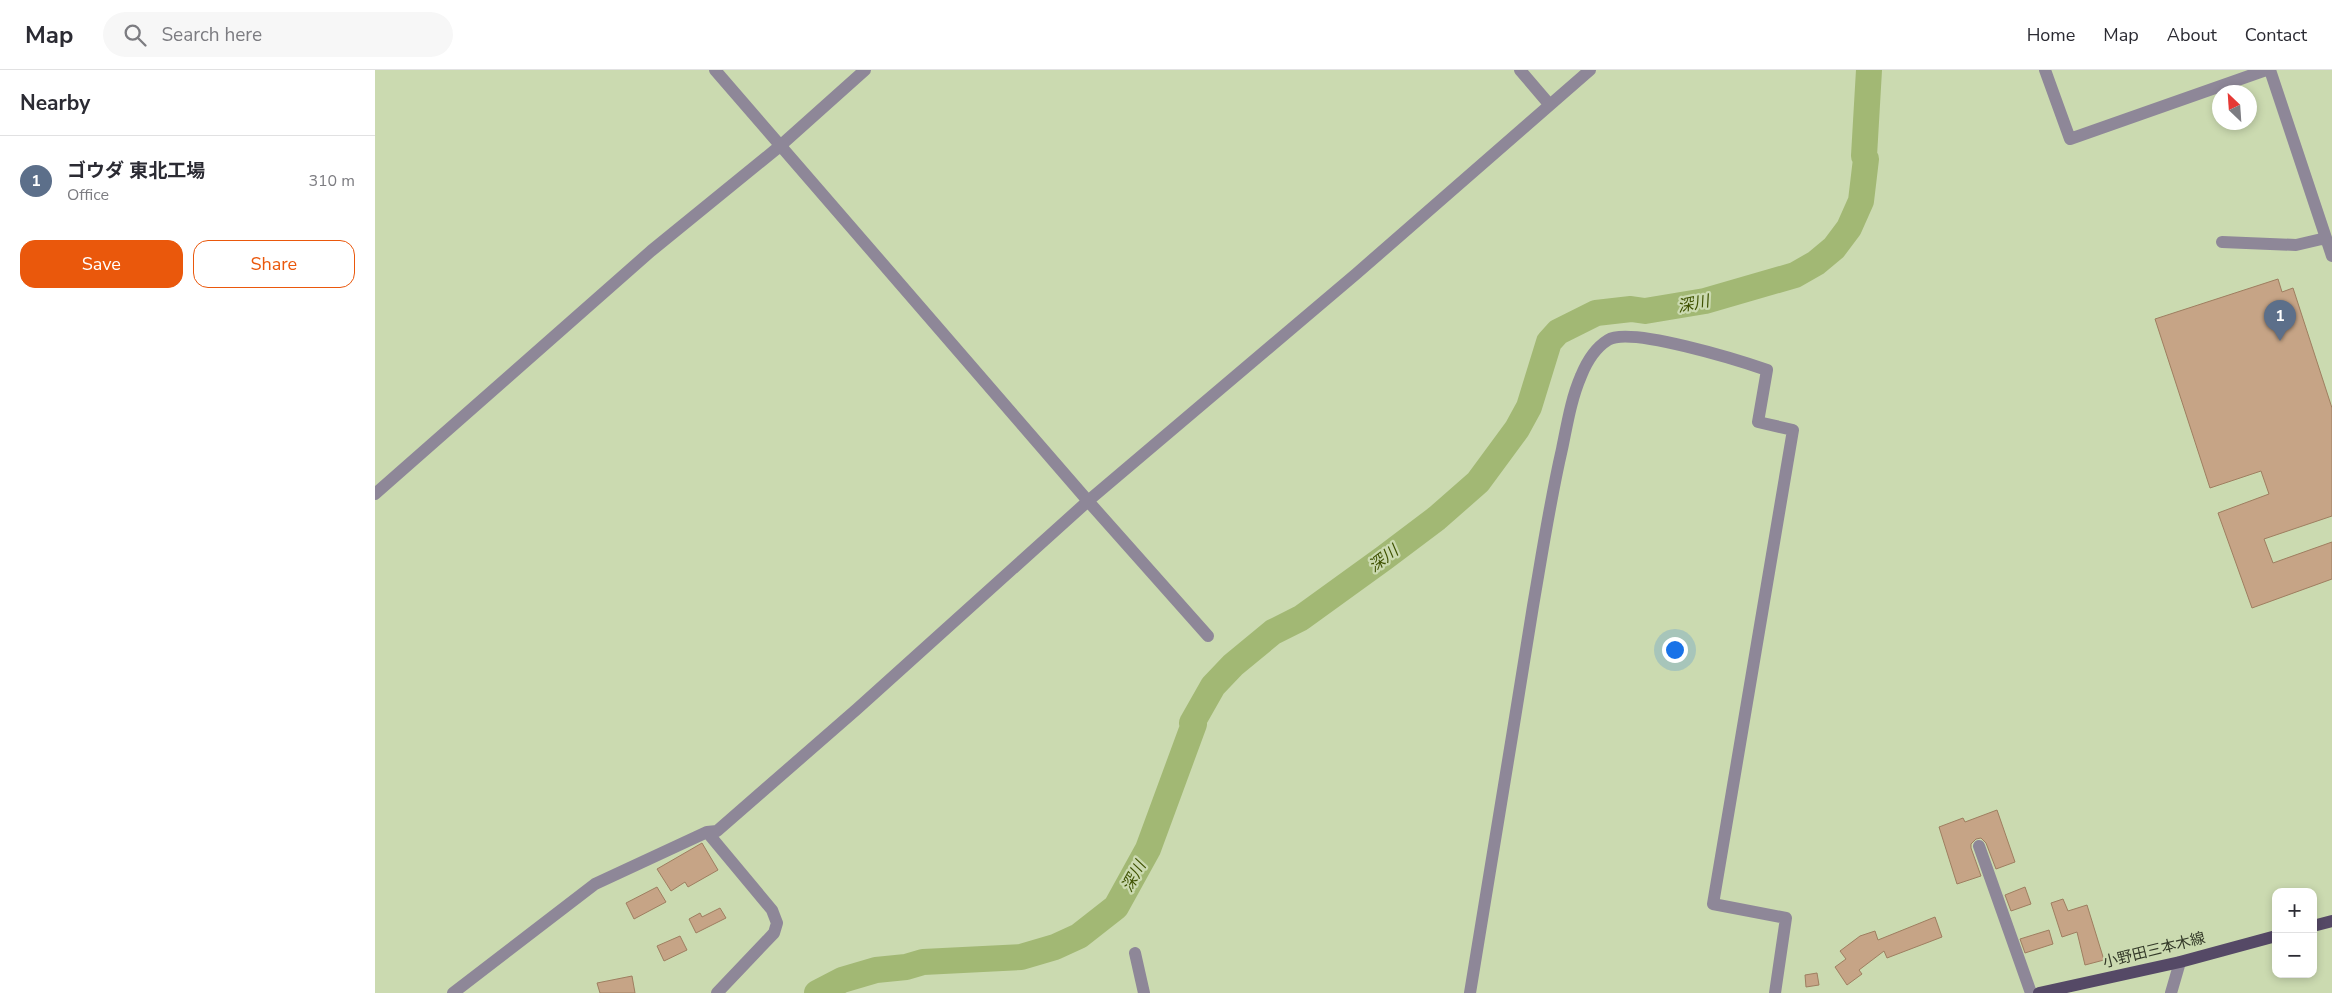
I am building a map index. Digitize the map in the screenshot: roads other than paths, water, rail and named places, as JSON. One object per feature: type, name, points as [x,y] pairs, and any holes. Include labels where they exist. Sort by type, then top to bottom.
[{"type":"main road","points":[[2317,925],[2332,921]]},
{"type":"main road","name":"小野田三本木線","points":[[2039,993],[2180,962],[2272,937]]},
{"type":"street","points":[[715,70],[1088,502],[1208,636]]},
{"type":"street","points":[[375,494],[651,251],[780,146],[865,70]]},
{"type":"street","points":[[1520,70],[1549,104]]},
{"type":"street","points":[[453,993],[595,884],[707,832],[717,831],[857,709],[1088,502],[1466,179],[1525,128],[1549,104],[1590,70]]},
{"type":"street","points":[[2045,70],[2070,139],[2268,70],[2332,256]]},
{"type":"street","points":[[2222,242],[2296,244],[2326,238]]},
{"type":"street","points":[[1470,993],[1549,506],[1567,422],[1580,377],[1588,361],[1598,347],[1611,338],[1625,337],[1660,341],[1738,360],[1767,370],[1758,422],[1793,430],[1713,904],[1786,918],[1775,993]]},
{"type":"street","points":[[707,832],[772,910],[777,923],[774,934],[717,993]]},
{"type":"street","points":[[1979,846],[2031,993]]},
{"type":"street","points":[[1135,953],[1144,993]]},
{"type":"street","points":[[2171,993],[2180,962]]},
{"type":"waterway","name":"深川","points":[[817,993],[842,980],[876,970],[906,967],[923,962],[1021,957],[1055,947],[1079,936],[1116,907],[1148,849],[1194,724],[1192,723],[1213,686],[1233,665],[1273,632],[1301,618],[1384,558],[1437,518],[1478,482],[1517,429],[1529,407],[1549,342],[1558,332],[1596,313],[1631,309],[1645,311],[1705,301],[1795,275],[1816,263],[1834,248],[1849,228],[1861,201],[1866,159],[1864,156],[1869,70]]},
{"type":"place","name":"ゴウダ 東北工場","points":[[2280,341]]}]
